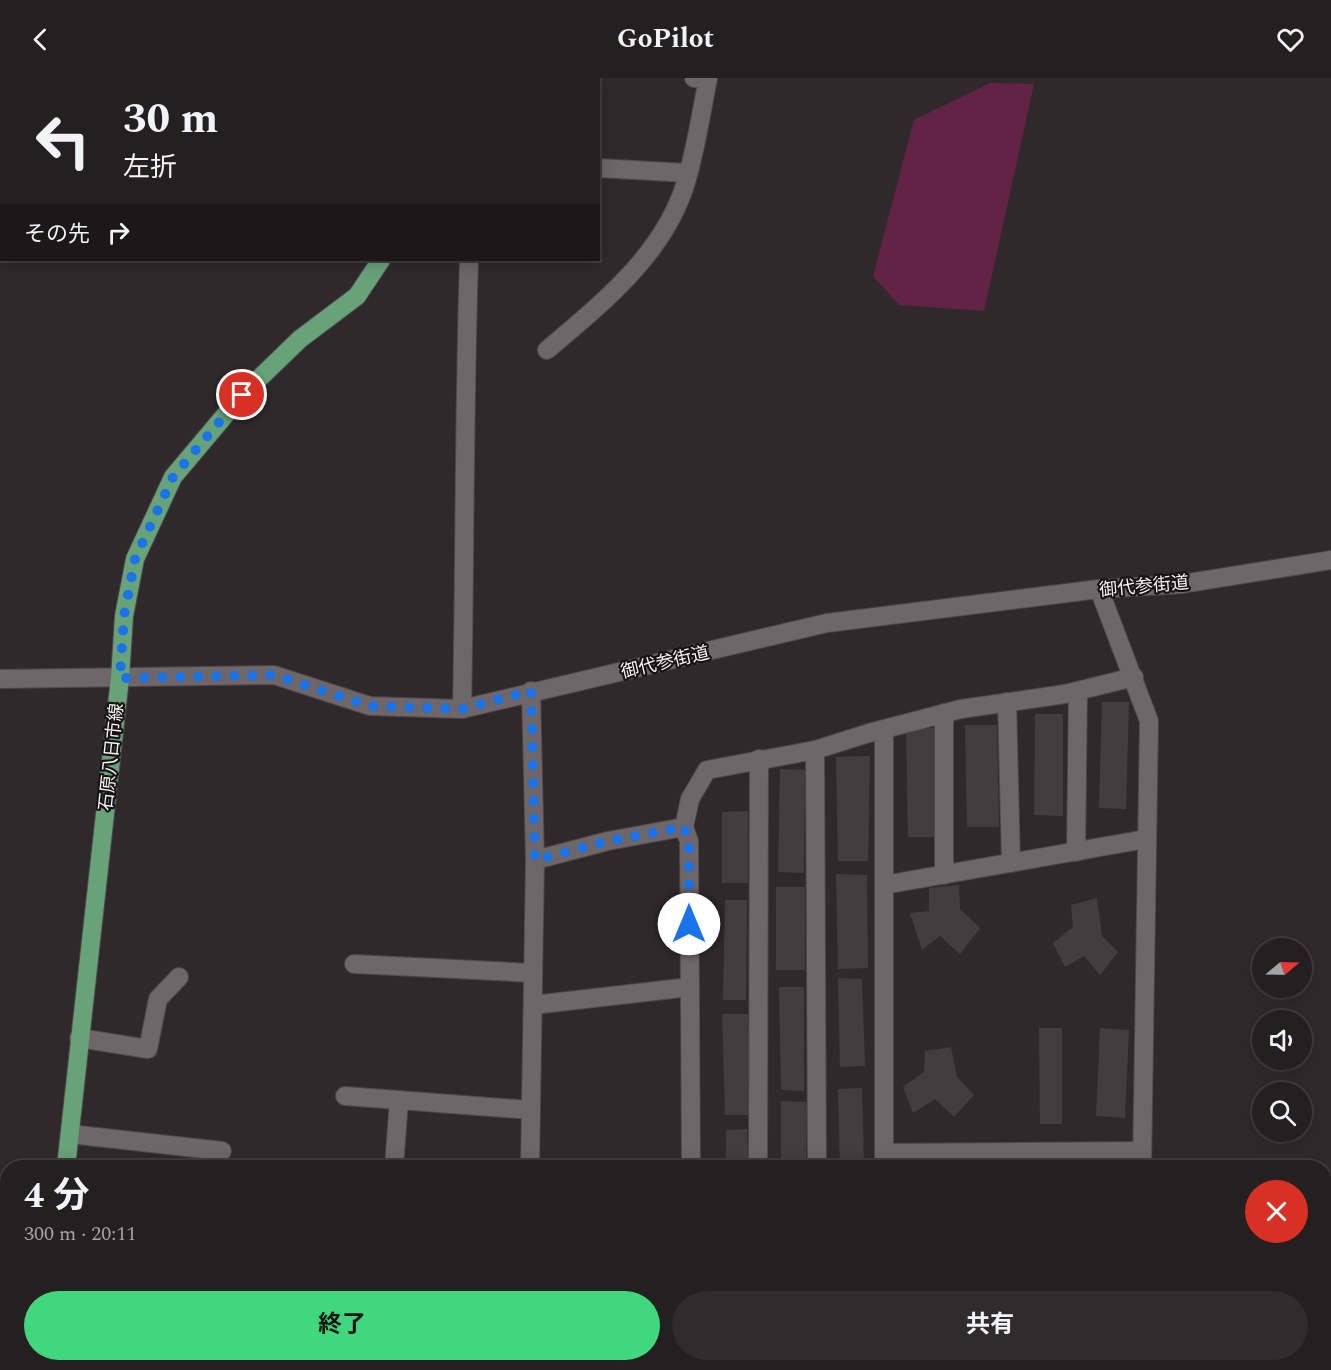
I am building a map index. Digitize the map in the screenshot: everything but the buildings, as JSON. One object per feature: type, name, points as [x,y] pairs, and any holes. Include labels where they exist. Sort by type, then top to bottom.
[{"type":"main road","name":"石原八日市線","points":[[67,1160],[120,678],[124,616],[135,559],[173,477],[242,395],[300,339],[357,296],[380,261]]},
{"type":"street","points":[[548,350],[623,285],[665,229],[688,173],[708,79],[694,78]]},
{"type":"street","points":[[600,168],[688,173]]},
{"type":"street","points":[[462,709],[466,512],[464,396],[469,261]]},
{"type":"street","name":"御代参街道","points":[[0,679],[274,675],[370,706],[462,709],[827,622],[1099,589],[1182,584],[1331,560]]},
{"type":"street","points":[[884,729],[884,1160],[1142,1159],[1148,919],[1146,839],[1149,721],[1099,589]]},
{"type":"street","points":[[691,1160],[689,841],[684,827],[690,799],[707,770],[815,750],[944,713],[1078,691],[1134,677]]},
{"type":"street","points":[[530,1160],[535,860],[531,691]]},
{"type":"street","points":[[1076,852],[1078,691]]},
{"type":"street","points":[[1007,702],[1011,863]]},
{"type":"street","points":[[944,713],[944,875]]},
{"type":"street","points":[[815,750],[817,1160]]},
{"type":"street","points":[[758,1160],[759,759]]},
{"type":"street","points":[[535,860],[608,841],[684,827]]},
{"type":"street","points":[[884,885],[1146,839]]},
{"type":"street","points":[[354,964],[533,973]]},
{"type":"street","points":[[80,1038],[148,1049],[158,999],[179,977]]},
{"type":"street","points":[[533,1005],[690,987]]},
{"type":"street","points":[[345,1096],[531,1110]]},
{"type":"street","points":[[395,1160],[399,1100]]},
{"type":"street","points":[[70,1134],[222,1151]]},
{"type":"shaded area","points":[[990,83],[1034,84],[984,311],[899,305],[873,276],[914,120]]},
{"type":"route","points":[[242,395],[173,477],[135,559],[124,616],[120,678],[274,675],[370,706],[462,709],[531,691],[535,860],[608,841],[684,827],[689,841],[689,924]]}]
